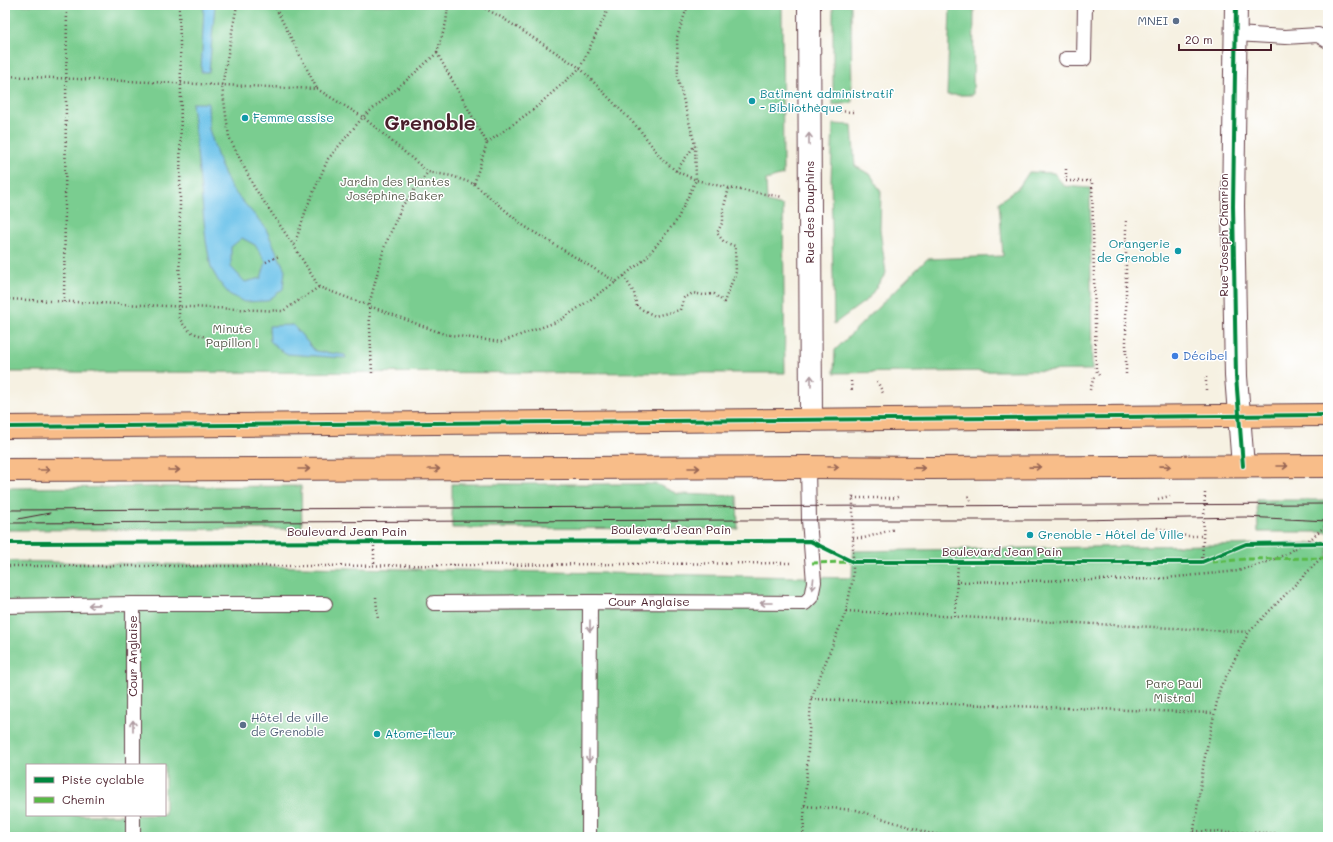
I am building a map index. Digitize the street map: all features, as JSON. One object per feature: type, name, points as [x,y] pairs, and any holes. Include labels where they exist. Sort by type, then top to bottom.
[{"type":"main road","points":[[5,427],[1328,415]]},
{"type":"main road","points":[[5,470],[1328,466]]},
{"type":"street","name":"Rue des Dauphins","points":[[809,5],[811,420]]},
{"type":"street","name":"Rue Joseph Chanrion","points":[[1236,5],[1233,206],[1235,333],[1243,466]]},
{"type":"lane","points":[[1066,59],[1084,59],[1085,5]]},
{"type":"lane","points":[[1236,34],[1285,37],[1318,35],[1328,41]]},
{"type":"lane","name":"Cour Anglaise","points":[[434,603],[805,603],[811,597],[814,582],[809,520],[808,467]]},
{"type":"lane","points":[[589,837],[590,602]]},
{"type":"lane","points":[[133,604],[325,604]]},
{"type":"lane","name":"Cour Anglaise","points":[[5,606],[133,604],[133,764]]},
{"type":"lane","points":[[132,837],[133,816]]},
{"type":"path","points":[[64,302],[67,78],[66,5]]},
{"type":"path","points":[[179,5],[181,83],[179,317],[184,327],[195,334],[206,336]]},
{"type":"path","points":[[237,5],[222,86],[229,137],[254,187],[294,246],[319,287],[444,334],[501,342],[559,321],[616,282],[645,260],[677,220],[696,180],[695,145],[678,79],[677,36],[688,5]]},
{"type":"path","points":[[274,5],[317,89]]},
{"type":"path","points":[[294,246],[307,207],[328,159],[363,117],[437,53],[446,23],[448,5]]},
{"type":"path","points":[[478,5],[502,17],[580,68],[640,130],[662,159],[676,172],[696,180],[730,188],[788,198]]},
{"type":"path","points":[[474,184],[487,143],[534,109],[580,68],[610,5]]},
{"type":"path","points":[[437,53],[487,143]]},
{"type":"path","points":[[5,76],[317,89],[363,117],[428,172],[452,176],[474,184],[524,226],[616,282]]},
{"type":"path","points":[[833,111],[854,112]]},
{"type":"path","points":[[676,172],[695,145]]},
{"type":"path","points":[[1066,169],[1066,181],[1092,181],[1096,370],[1100,377]]},
{"type":"path","points":[[372,373],[369,305],[384,248],[402,206],[428,172]]},
{"type":"path","points":[[624,276],[634,293],[637,307],[655,316],[680,310],[684,298],[693,293],[703,295],[714,294],[724,302],[736,272],[735,246],[724,242],[718,233],[723,221],[723,210],[730,188]]},
{"type":"path","points":[[1126,221],[1126,376]]},
{"type":"path","points":[[266,262],[279,256]]},
{"type":"path","points":[[5,299],[283,311],[319,287]]},
{"type":"path","points":[[956,582],[1155,579],[1238,571],[1284,555],[1312,538],[1328,523]]},
{"type":"path","points":[[1157,528],[1186,536],[1203,536]]},
{"type":"path","points":[[853,538],[864,538],[895,529]]},
{"type":"path","points":[[374,542],[374,565]]},
{"type":"path","points":[[1291,544],[1313,543]]},
{"type":"path","points":[[1193,837],[1204,761],[1220,688],[1249,632],[1321,558]]},
{"type":"path","points":[[847,559],[853,562],[860,562]]},
{"type":"path","points":[[1194,562],[1202,562],[1209,559]]},
{"type":"path","points":[[803,837],[810,700],[846,611],[852,578],[853,562]]},
{"type":"path","points":[[955,616],[958,562]]},
{"type":"path","points":[[5,566],[812,563]]},
{"type":"path","points":[[376,597],[378,620]]},
{"type":"path","points":[[846,611],[1249,632]]},
{"type":"path","points":[[810,700],[1214,713]]},
{"type":"path","points":[[804,806],[856,810],[928,833],[957,837]]},
{"type":"path","points":[[1194,831],[1301,834]]},
{"type":"path","points":[[1189,837],[1194,831]]},
{"type":"green space","name":"Jardin des Plantes Joséphine Baker","points":[[5,5],[782,5],[783,175],[766,180],[767,202],[783,206],[785,373],[5,372]]},
{"type":"green space","points":[[833,5],[851,5],[852,103],[833,105]]},
{"type":"green space","points":[[950,8],[974,9],[973,95],[947,95]]},
{"type":"green space","points":[[833,124],[852,125],[855,166],[871,175],[881,192],[880,230],[886,273],[868,299],[834,324],[831,179]]},
{"type":"green space","points":[[1029,172],[1054,173],[1064,186],[1090,188],[1092,370],[834,373],[835,350],[927,259],[1003,256],[999,202],[1019,187]]},
{"type":"green space","points":[[452,484],[656,484],[678,494],[737,496],[738,529],[452,528]]},
{"type":"green space","points":[[301,486],[302,529],[5,530],[5,488]]},
{"type":"green space","points":[[1257,500],[1328,500],[1328,532],[1258,532]]},
{"type":"green space","name":"Parc Paul Mistral","points":[[1328,543],[1328,837],[5,837],[5,561],[852,578],[853,551]]},
{"type":"water","points":[[204,5],[215,5],[209,72],[201,72]]},
{"type":"water","points":[[192,103],[208,103],[209,129],[220,164],[231,188],[265,227],[285,270],[283,289],[267,301],[244,302],[229,294],[219,282],[211,268],[206,241]],"holes":[[[242,238],[255,245],[266,262],[261,278],[245,282],[231,267],[231,247]]]},
{"type":"water","points":[[293,325],[315,351],[345,355],[346,358],[285,354],[270,341],[269,326]]},
{"type":"tram line","points":[[5,510],[1328,504]]},
{"type":"tram line","points":[[18,519],[50,513]]},
{"type":"tram line","points":[[5,523],[1075,520],[1245,517],[1328,521]]},
{"type":"marked path","points":[[1212,562],[1246,559],[1328,558]]},
{"type":"marked path","points":[[812,563],[850,562]]},
{"type":"cycle path","points":[[1236,5],[1233,206],[1236,376],[1243,466]]},
{"type":"cycle path","points":[[5,427],[1328,415]]},
{"type":"cycle path","name":"Boulevard Jean Pain","points":[[5,543],[810,541],[853,562],[1202,562],[1246,544],[1328,543]]},
{"type":"place","name":"MNEI","points":[[1176,21]]},
{"type":"place","name":"Batiment administratif - Bibliothèque","points":[[752,101]]},
{"type":"place","name":"Femme assise","points":[[245,118]]},
{"type":"place","name":"Orangerie de Grenoble","points":[[1178,251]]},
{"type":"place","name":"Décibel","points":[[1175,356]]},
{"type":"place","name":"Grenoble - Hôtel de Ville","points":[[1030,535]]},
{"type":"place","name":"Hôtel de ville de Grenoble","points":[[243,725]]},
{"type":"place","name":"Atome-fleur","points":[[377,734]]},
{"type":"district","name":"Grenoble","points":[[430,123]]},
{"type":"park label","name":"Minute Papillon !","points":[[232,336]]}]
